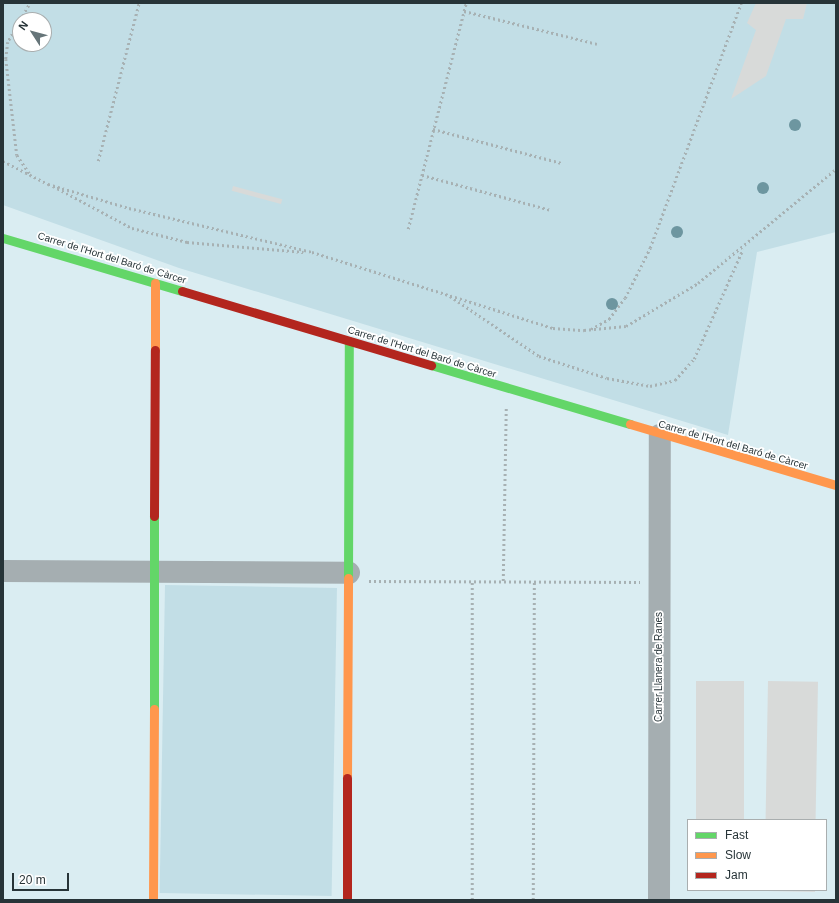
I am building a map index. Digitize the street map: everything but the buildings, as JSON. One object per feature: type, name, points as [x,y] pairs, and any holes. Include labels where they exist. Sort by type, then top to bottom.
[{"type":"street","name":"Carrer de l'Hort del Baró de Càrcer","points":[[3,238],[660,435],[836,486]]},
{"type":"street","points":[[153,900],[155,283]]},
{"type":"street","points":[[347,900],[349,341]]},
{"type":"street","name":"Carrer Llanera de Ranes","points":[[658,900],[660,435]]},
{"type":"street","points":[[3,571],[154,572],[349,577]]},
{"type":"path","points":[[25,12],[30,3]]},
{"type":"path","points":[[98,161],[139,3]]},
{"type":"path","points":[[408,229],[466,3]]},
{"type":"path","points":[[589,330],[609,319],[625,298],[650,248],[741,3]]},
{"type":"path","points":[[464,11],[597,44]]},
{"type":"path","points":[[12,35],[8,42],[6,59],[16,155],[30,175]]},
{"type":"path","points":[[433,129],[562,163]]},
{"type":"path","points":[[3,162],[132,228],[187,242],[312,252]]},
{"type":"path","points":[[48,184],[129,208],[312,252],[553,328],[589,330],[626,326],[698,283],[836,169]]},
{"type":"path","points":[[422,175],[551,210]]},
{"type":"path","points":[[448,294],[539,356],[607,378],[650,386],[675,380],[694,359],[744,246]]},
{"type":"path","points":[[503,581],[506,389]]},
{"type":"path","points":[[349,577],[534,582],[660,582]]},
{"type":"path","points":[[472,581],[472,900]]},
{"type":"path","points":[[533,900],[534,582]]},
{"type":"shaded area","points":[[3,3],[836,3],[836,232],[757,252],[728,435],[179,268],[3,205]]},
{"type":"shaded area","points":[[165,585],[337,588],[332,896],[160,893]]},
{"type":"traffic: fast","points":[[3,238],[182,291]]},
{"type":"traffic: fast","points":[[348,578],[349,341]]},
{"type":"traffic: fast","points":[[431,365],[630,424]]},
{"type":"traffic: fast","points":[[154,516],[154,709]]},
{"type":"traffic: slow","points":[[155,283],[155,350]]},
{"type":"traffic: slow","points":[[630,424],[836,485]]},
{"type":"traffic: slow","points":[[347,778],[348,578]]},
{"type":"traffic: slow","points":[[153,900],[154,709]]},
{"type":"traffic: jam","points":[[182,291],[431,365]]},
{"type":"traffic: jam","points":[[154,516],[155,350]]},
{"type":"traffic: jam","points":[[347,778],[347,900]]}]
